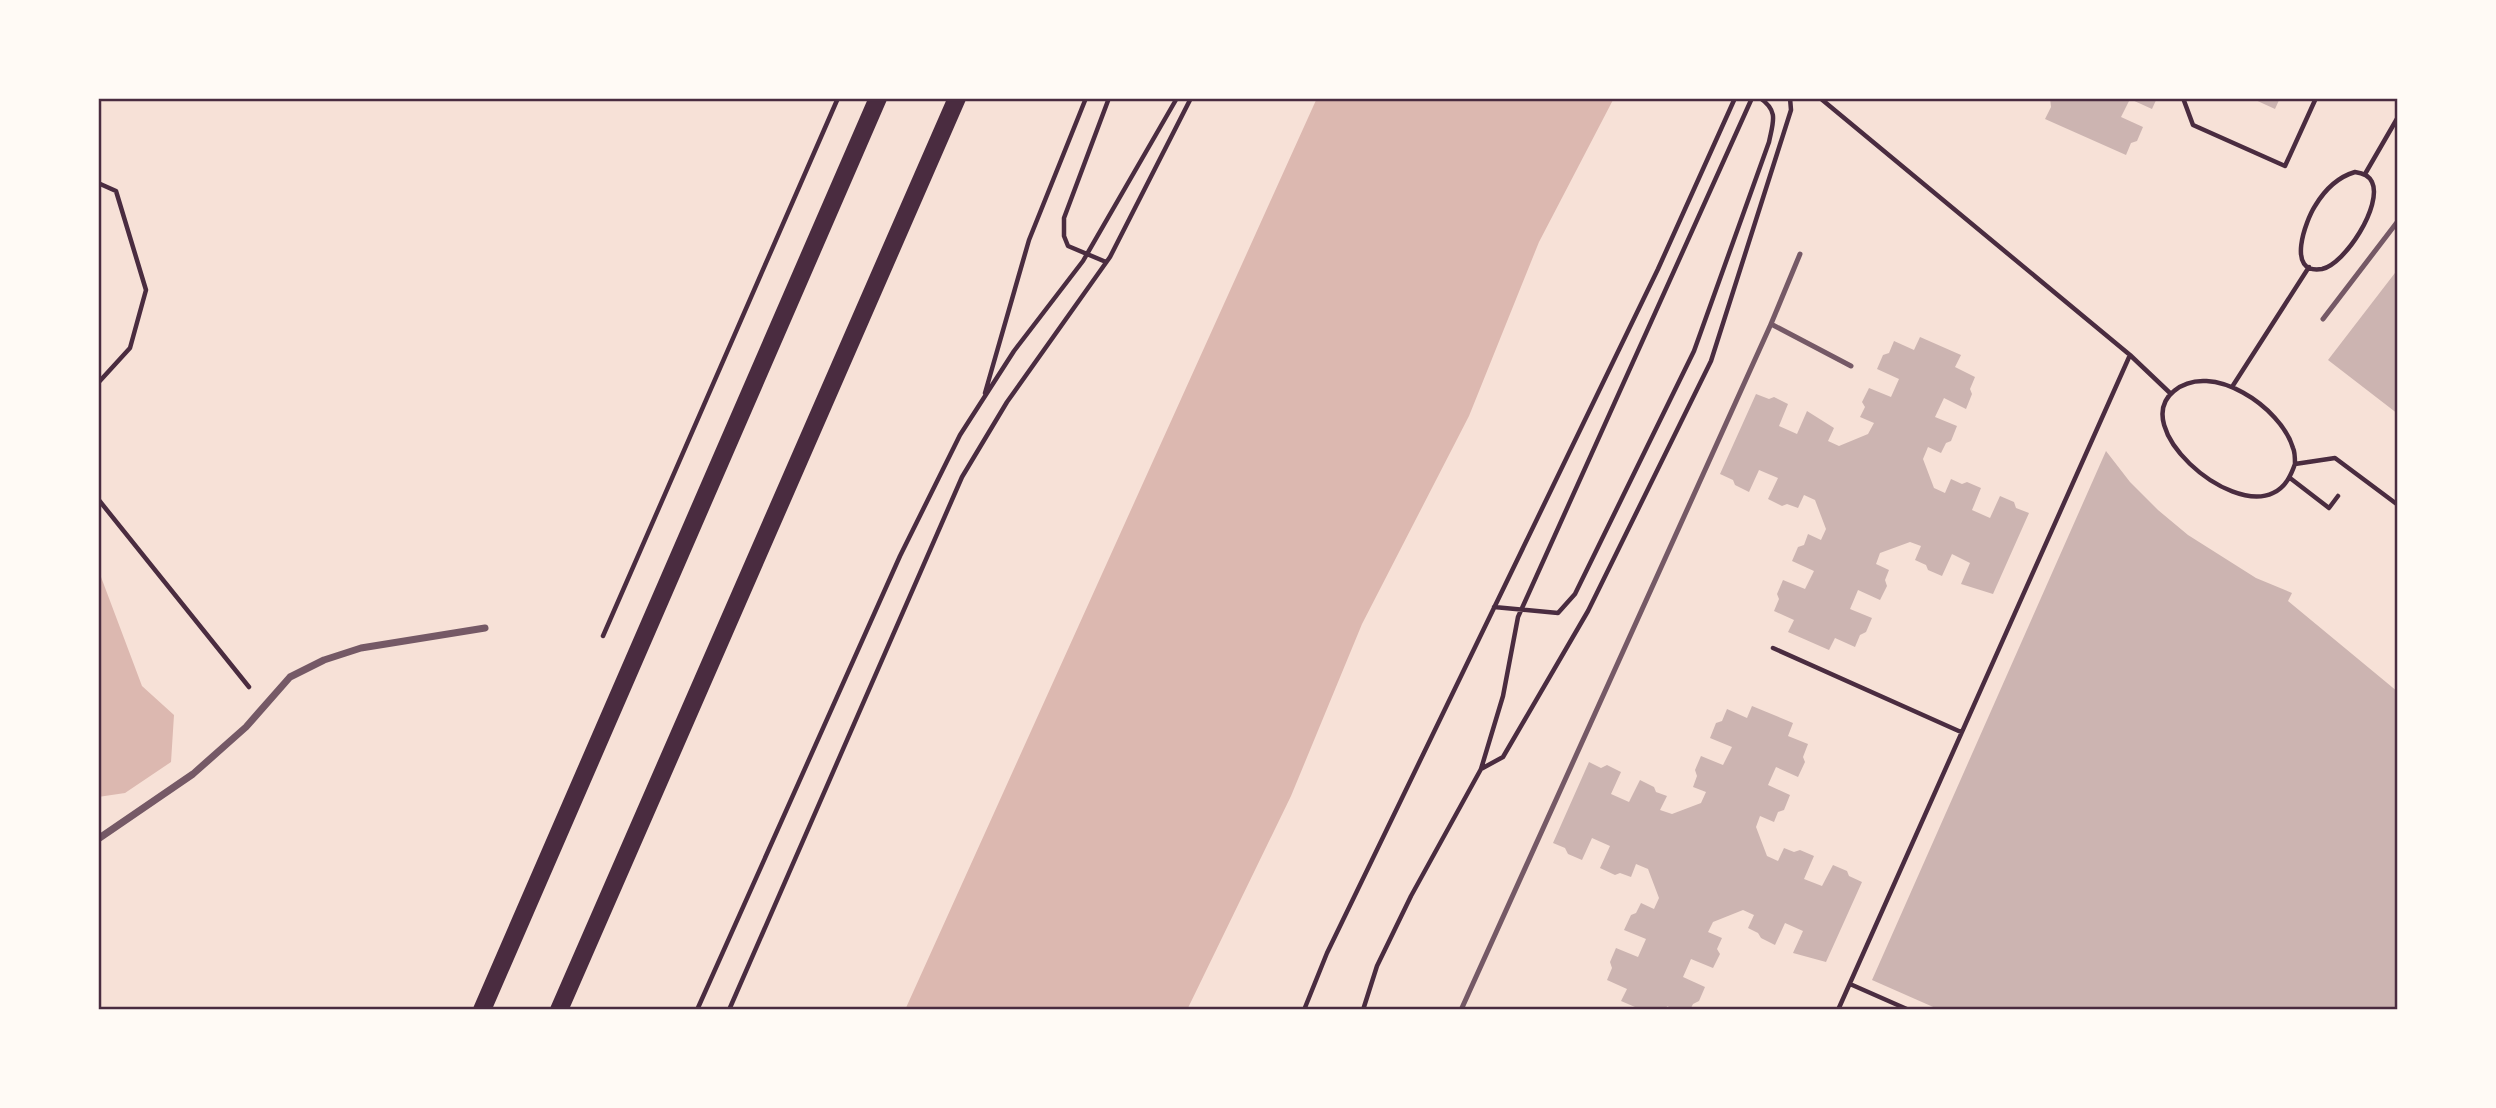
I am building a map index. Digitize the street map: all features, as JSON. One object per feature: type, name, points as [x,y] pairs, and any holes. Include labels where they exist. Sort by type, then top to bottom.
[{"type":"main road","points":[[482,1010],[878,98]]},
{"type":"main road","points":[[559,1010],[957,98]]},
{"type":"street","points":[[98,839],[193,774],[246,727],[290,677],[324,660],[361,648],[485,628]]},
{"type":"lane","points":[[2323,319],[2398,221]]},
{"type":"lane","points":[[1461,1010],[1771,324],[1800,254]]},
{"type":"lane","points":[[1771,324],[1852,366]]},
{"type":"path","points":[[603,636],[838,98]]},
{"type":"path","points":[[984,398],[1029,240],[1086,98]]},
{"type":"path","points":[[1106,262],[1068,246],[1064,236],[1064,218],[1109,98]]},
{"type":"path","points":[[697,1010],[900,556],[960,435],[1014,351],[1087,254],[1177,98]]},
{"type":"path","points":[[729,1010],[962,477],[1007,402],[1106,262],[1191,98]]},
{"type":"path","points":[[1304,1010],[1327,953],[1652,281],[1735,98]]},
{"type":"path","points":[[1363,1010],[1377,966],[1405,908],[1481,769],[1503,696],[1522,609],[1752,98]]},
{"type":"path","points":[[1494,607],[1558,613],[1575,594],[1694,351],[1769,142],[1774,113],[1760,98]]},
{"type":"path","points":[[1481,769],[1503,757],[1588,611],[1711,361],[1791,110],[1790,98]]},
{"type":"path","points":[[1821,98],[2130,355],[2170,394]]},
{"type":"path","points":[[2183,98],[2193,125],[2285,166],[2316,98]]},
{"type":"path","points":[[2365,174],[2398,117]]},
{"type":"path","points":[[2346,174],[2365,174],[2372,182],[2374,191],[2361,232],[2347,251],[2329,266],[2319,270],[2309,267],[2301,259],[2300,248],[2305,225],[2315,205],[2329,188],[2346,174]]},
{"type":"path","points":[[98,183],[116,191],[146,290],[130,348],[98,383]]},
{"type":"path","points":[[2232,387],[2309,267]]},
{"type":"path","points":[[1838,1010],[2130,355]]},
{"type":"path","points":[[2203,379],[2232,387],[2257,401],[2277,421],[2293,446],[2295,464],[2290,478],[2273,493],[2256,496],[2235,492],[2201,474],[2187,462],[2165,429],[2163,411],[2170,394],[2185,382],[2203,379]]},
{"type":"path","points":[[2295,464],[2334,458],[2398,505]]},
{"type":"path","points":[[2290,478],[2329,508],[2338,496]]},
{"type":"path","points":[[98,499],[264,706]]},
{"type":"path","points":[[1773,648],[1961,732]]},
{"type":"path","points":[[1850,984],[1909,1010]]},
{"type":"shaded area","points":[[1317,98],[1614,98],[1539,242],[1469,416],[1362,624],[1291,796],[1187,1010],[905,1010]]},
{"type":"shaded area","points":[[98,569],[142,686],[174,715],[171,762],[125,793],[98,797]]},
{"type":"building","points":[[2050,98],[2157,98],[2152,109],[2130,99],[2121,117],[2143,127],[2137,141],[2131,143],[2126,155],[2045,119],[2051,107]]},
{"type":"building","points":[[2251,98],[2280,98],[2275,109]]},
{"type":"building","points":[[2398,269],[2398,414],[2328,360]]},
{"type":"building","points":[[1920,337],[1961,355],[1955,367],[1975,377],[1966,409],[1944,398],[1935,417],[1957,426],[1951,441],[1946,443],[1941,453],[1928,447],[1923,459],[1934,488],[1945,493],[1951,479],[1981,488],[1972,510],[1990,518],[2000,496],[2014,502],[2016,508],[2029,513],[1993,594],[1961,584],[1970,563],[1952,554],[1942,576],[1915,560],[1921,546],[1910,542],[1880,553],[1876,564],[1889,570],[1885,580],[1887,586],[1880,600],[1858,590],[1850,609],[1872,618],[1866,632],[1860,635],[1855,647],[1835,638],[1829,650],[1788,632],[1794,620],[1774,611],[1783,580],[1805,589],[1814,571],[1792,561],[1798,547],[1804,545],[1808,534],[1821,540],[1826,529],[1815,500],[1804,495],[1798,508],[1787,504],[1782,506],[1768,499],[1778,478],[1759,470],[1749,492],[1720,474],[1756,394],[1769,399],[1774,397],[1788,404],[1779,426],[1797,434],[1807,411],[1834,428],[1828,441],[1839,446],[1868,434],[1874,423],[1860,417],[1865,407],[1862,402],[1869,388],[1891,397],[1899,379],[1877,369],[1883,355],[1889,353],[1894,341],[1914,350]]},
{"type":"building","points":[[2106,451],[2130,482],[2188,535],[2256,578],[2292,593],[2288,601],[2398,692],[2398,1010],[1940,1010],[1872,980]]},
{"type":"building","points":[[1752,706],[1793,723],[1788,736],[1808,744],[1803,757],[1805,762],[1798,777],[1776,767],[1768,785],[1790,795],[1784,810],[1778,812],[1774,822],[1760,816],[1756,827],[1767,856],[1778,861],[1784,848],[1794,852],[1800,850],[1814,856],[1804,879],[1822,886],[1833,865],[1862,882],[1826,962],[1793,953],[1803,931],[1785,923],[1775,945],[1761,938],[1758,933],[1748,928],[1754,915],[1743,910],[1713,922],[1708,932],[1722,938],[1717,949],[1720,954],[1713,968],[1691,959],[1683,977],[1705,987],[1699,1001],[1693,1004],[1690,1010],[1675,1010],[1667,1006],[1666,1010],[1642,1010],[1621,1001],[1627,989],[1607,980],[1616,948],[1638,957],[1646,939],[1624,930],[1641,903],[1654,909],[1659,898],[1648,869],[1636,864],[1631,877],[1620,873],[1615,875],[1600,868],[1610,846],[1592,838],[1582,860],[1553,843],[1589,762],[1601,768],[1607,765],[1621,772],[1611,794],[1629,802],[1640,780],[1654,787],[1656,792],[1667,796],[1660,810],[1672,814],[1701,803],[1706,792],[1693,787],[1697,776],[1695,770],[1701,756],[1723,765],[1732,747],[1710,738],[1716,723],[1722,721],[1727,709],[1747,718]]}]
